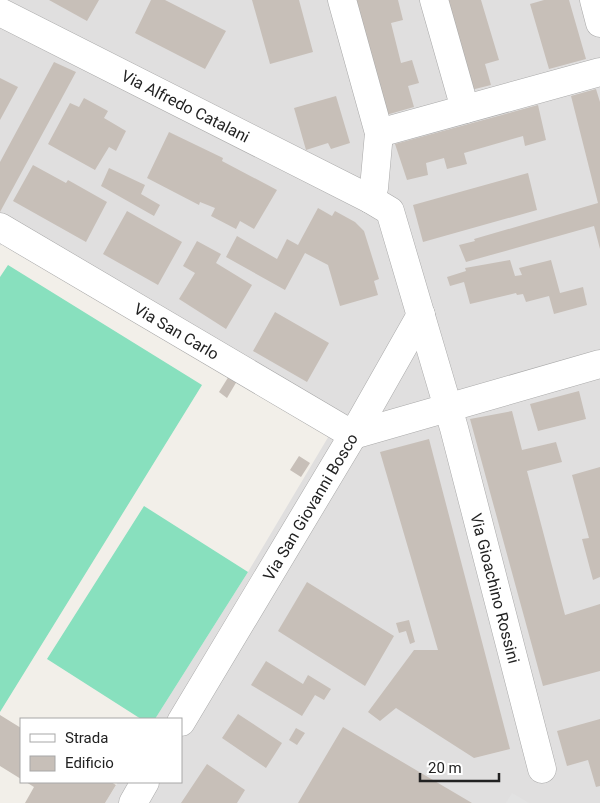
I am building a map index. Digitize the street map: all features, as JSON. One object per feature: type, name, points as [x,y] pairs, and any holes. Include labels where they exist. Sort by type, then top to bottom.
[{"type":"street","points":[[342,0],[379,133],[374,188],[370,199]]},
{"type":"street","points":[[434,0],[465,109]]},
{"type":"street","points":[[594,0],[600,23]]},
{"type":"street","name":"Via Alfredo Catalani","points":[[0,12],[370,199],[390,212],[421,315]]},
{"type":"street","points":[[379,133],[600,72]]},
{"type":"street","name":"Via San Carlo","points":[[0,226],[353,435]]},
{"type":"street","points":[[353,435],[421,315]]},
{"type":"street","name":"Via Gioachino Rossini","points":[[421,315],[457,437],[542,769]]},
{"type":"street","name":"Via San Giovanni Bosco","points":[[182,720],[353,435],[600,364]]},
{"type":"street","points":[[133,803],[144,783]]},
{"type":"shaded area","points":[[0,0],[600,0],[600,803],[105,803],[117,783],[182,783],[182,718],[156,718],[248,572],[330,434],[2,242],[0,246]]},
{"type":"shaded area","points":[[512,793],[529,803],[506,803]]},
{"type":"green space","points":[[8,265],[202,385],[0,712],[0,277]]},
{"type":"green space","points":[[144,506],[248,572],[156,718],[139,718],[47,659]]},
{"type":"building","points":[[49,0],[99,0],[87,21]]},
{"type":"building","points":[[151,0],[165,0],[226,31],[205,69],[135,33]]},
{"type":"building","points":[[252,0],[299,0],[313,52],[270,64]]},
{"type":"building","points":[[355,0],[398,0],[403,20],[391,23],[401,63],[412,60],[419,83],[408,86],[414,107],[386,115]]},
{"type":"building","points":[[442,0],[481,0],[499,60],[485,64],[491,85],[467,91]]},
{"type":"building","points":[[544,0],[569,0],[586,59],[549,69],[530,4]]},
{"type":"building","points":[[54,62],[76,72],[0,212],[0,162]]},
{"type":"building","points":[[0,78],[18,87],[0,120]]},
{"type":"building","points":[[596,89],[600,102],[600,249],[594,226],[466,262],[459,245],[598,203],[571,96]]},
{"type":"building","points":[[336,96],[350,143],[331,149],[328,143],[306,150],[294,108]]},
{"type":"building","points":[[84,98],[108,111],[104,118],[126,131],[116,151],[109,147],[95,170],[48,144],[70,103],[79,107]]},
{"type":"building","points":[[538,105],[546,140],[525,146],[523,136],[464,153],[467,164],[447,169],[444,158],[426,163],[428,175],[407,180],[395,144]]},
{"type":"building","points":[[169,132],[223,158],[222,161],[277,190],[254,229],[240,221],[236,229],[211,216],[215,208],[200,202],[199,205],[147,178]]},
{"type":"building","points":[[33,165],[66,183],[68,180],[107,202],[86,242],[13,201]]},
{"type":"building","points":[[109,168],[145,185],[141,194],[160,205],[154,216],[101,186]]},
{"type":"building","points":[[528,173],[537,210],[423,242],[413,205]]},
{"type":"building","points":[[318,208],[332,216],[335,211],[355,222],[364,231],[379,279],[374,281],[378,295],[340,306],[328,265],[305,253],[285,290],[226,257],[237,236],[277,259],[287,239],[298,245]]},
{"type":"building","points":[[127,211],[182,242],[158,285],[103,254]]},
{"type":"building","points":[[197,241],[221,254],[216,263],[252,285],[226,329],[179,299],[195,273],[183,266]]},
{"type":"building","points":[[510,260],[515,276],[522,275],[519,268],[551,260],[560,293],[583,287],[587,305],[554,314],[549,296],[526,302],[523,294],[517,295],[516,293],[470,304],[464,282],[450,286],[447,277],[466,271],[465,268]]},
{"type":"building","points":[[275,312],[329,343],[307,382],[253,351]]},
{"type":"building","points":[[229,376],[237,381],[227,398],[219,392]]},
{"type":"building","points":[[579,391],[586,419],[538,431],[530,404]]},
{"type":"building","points":[[512,411],[522,450],[556,442],[562,462],[527,471],[565,615],[600,604],[600,671],[543,686],[470,419]]},
{"type":"building","points":[[429,439],[510,749],[474,758],[396,708],[380,721],[368,712],[414,650],[438,650],[380,452]]},
{"type":"building","points":[[299,456],[310,463],[301,477],[290,470]]},
{"type":"building","points":[[600,467],[600,577],[593,580],[582,539],[589,538],[572,475]]},
{"type":"building","points":[[307,582],[394,636],[365,686],[278,631]]},
{"type":"building","points":[[409,620],[415,642],[410,644],[406,631],[399,633],[396,623]]},
{"type":"building","points":[[266,661],[303,684],[308,675],[331,689],[324,700],[315,695],[302,716],[251,685]]},
{"type":"building","points":[[238,714],[282,743],[266,768],[222,738]]},
{"type":"building","points":[[0,715],[20,727],[20,778],[0,766]]},
{"type":"building","points":[[600,719],[600,786],[596,787],[588,760],[567,766],[557,731]]},
{"type":"building","points":[[343,727],[472,803],[298,803]]},
{"type":"building","points":[[296,728],[305,733],[297,745],[289,740]]},
{"type":"building","points":[[207,764],[245,790],[237,803],[181,803]]},
{"type":"building","points":[[28,783],[113,783],[116,785],[105,803],[25,803],[34,787]]}]
